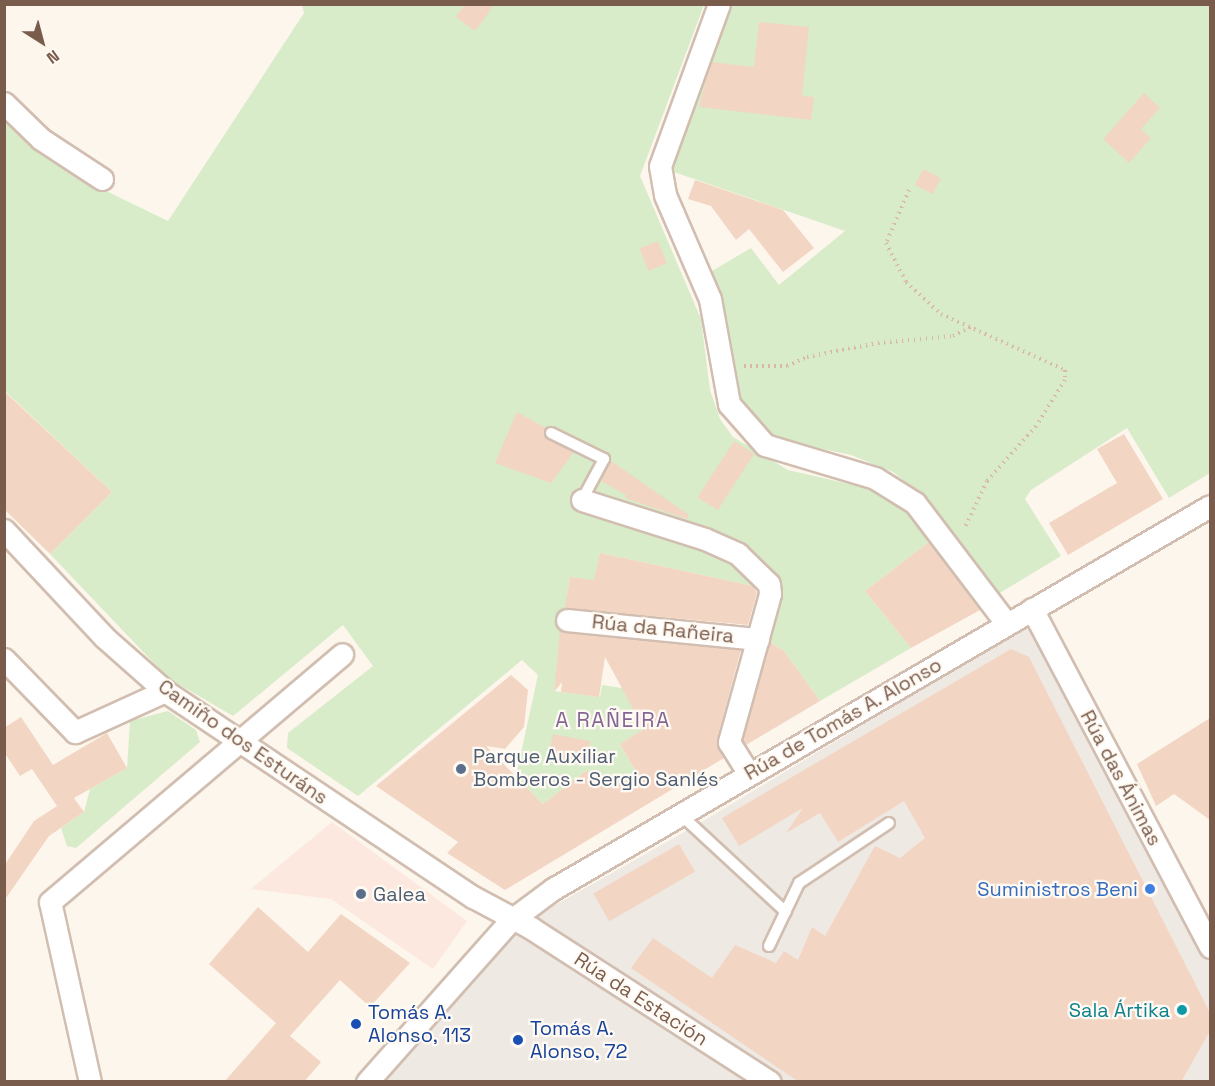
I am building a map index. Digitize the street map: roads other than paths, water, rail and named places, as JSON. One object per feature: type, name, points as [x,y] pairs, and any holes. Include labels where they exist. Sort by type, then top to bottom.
[{"type":"street","points":[[719,4],[660,166],[665,195],[711,299],[720,366],[729,404],[765,446],[894,487],[915,503],[953,550],[1007,624]]},
{"type":"street","points":[[4,103],[41,139],[102,179]]},
{"type":"street","name":"Rúa da Rañeira","points":[[582,500],[738,554],[769,584],[758,639],[729,742],[749,774]]},
{"type":"street","name":"Rúa de Tomás A. Alonso","points":[[367,1082],[510,921],[553,889],[1210,506]]},
{"type":"street","name":"Camiño dos Esturáns","points":[[4,530],[104,637],[165,691],[510,921]]},
{"type":"street","name":"Rúa das Ánimas","points":[[1032,609],[1210,947]]},
{"type":"street","name":"Rúa da Rañeira","points":[[567,620],[758,639]]},
{"type":"street","points":[[90,1082],[50,902],[342,654]]},
{"type":"street","points":[[4,659],[75,732],[165,691]]},
{"type":"street","name":"Rúa da Estación","points":[[510,921],[531,928],[770,1082]]},
{"type":"lane","points":[[551,433],[604,459],[582,500]]},
{"type":"lane","points":[[680,814],[786,912]]},
{"type":"lane","points":[[769,946],[799,883],[890,823]]},
{"type":"place","name":"Parque Auxiliar Bomberos - Sergio Sanlés","points":[[461,769]]},
{"type":"place","name":"Suministros Beni","points":[[1150,889]]},
{"type":"place","name":"Galea","points":[[361,894]]},
{"type":"place","name":"Sala Ártika","points":[[1182,1010]]},
{"type":"place","name":"Tomás A. Alonso, 113","points":[[356,1024]]},
{"type":"place","name":"Tomás A. Alonso, 72","points":[[518,1040]]},
{"type":"district","name":"A RAÑEIRA","points":[[613,720]]}]
